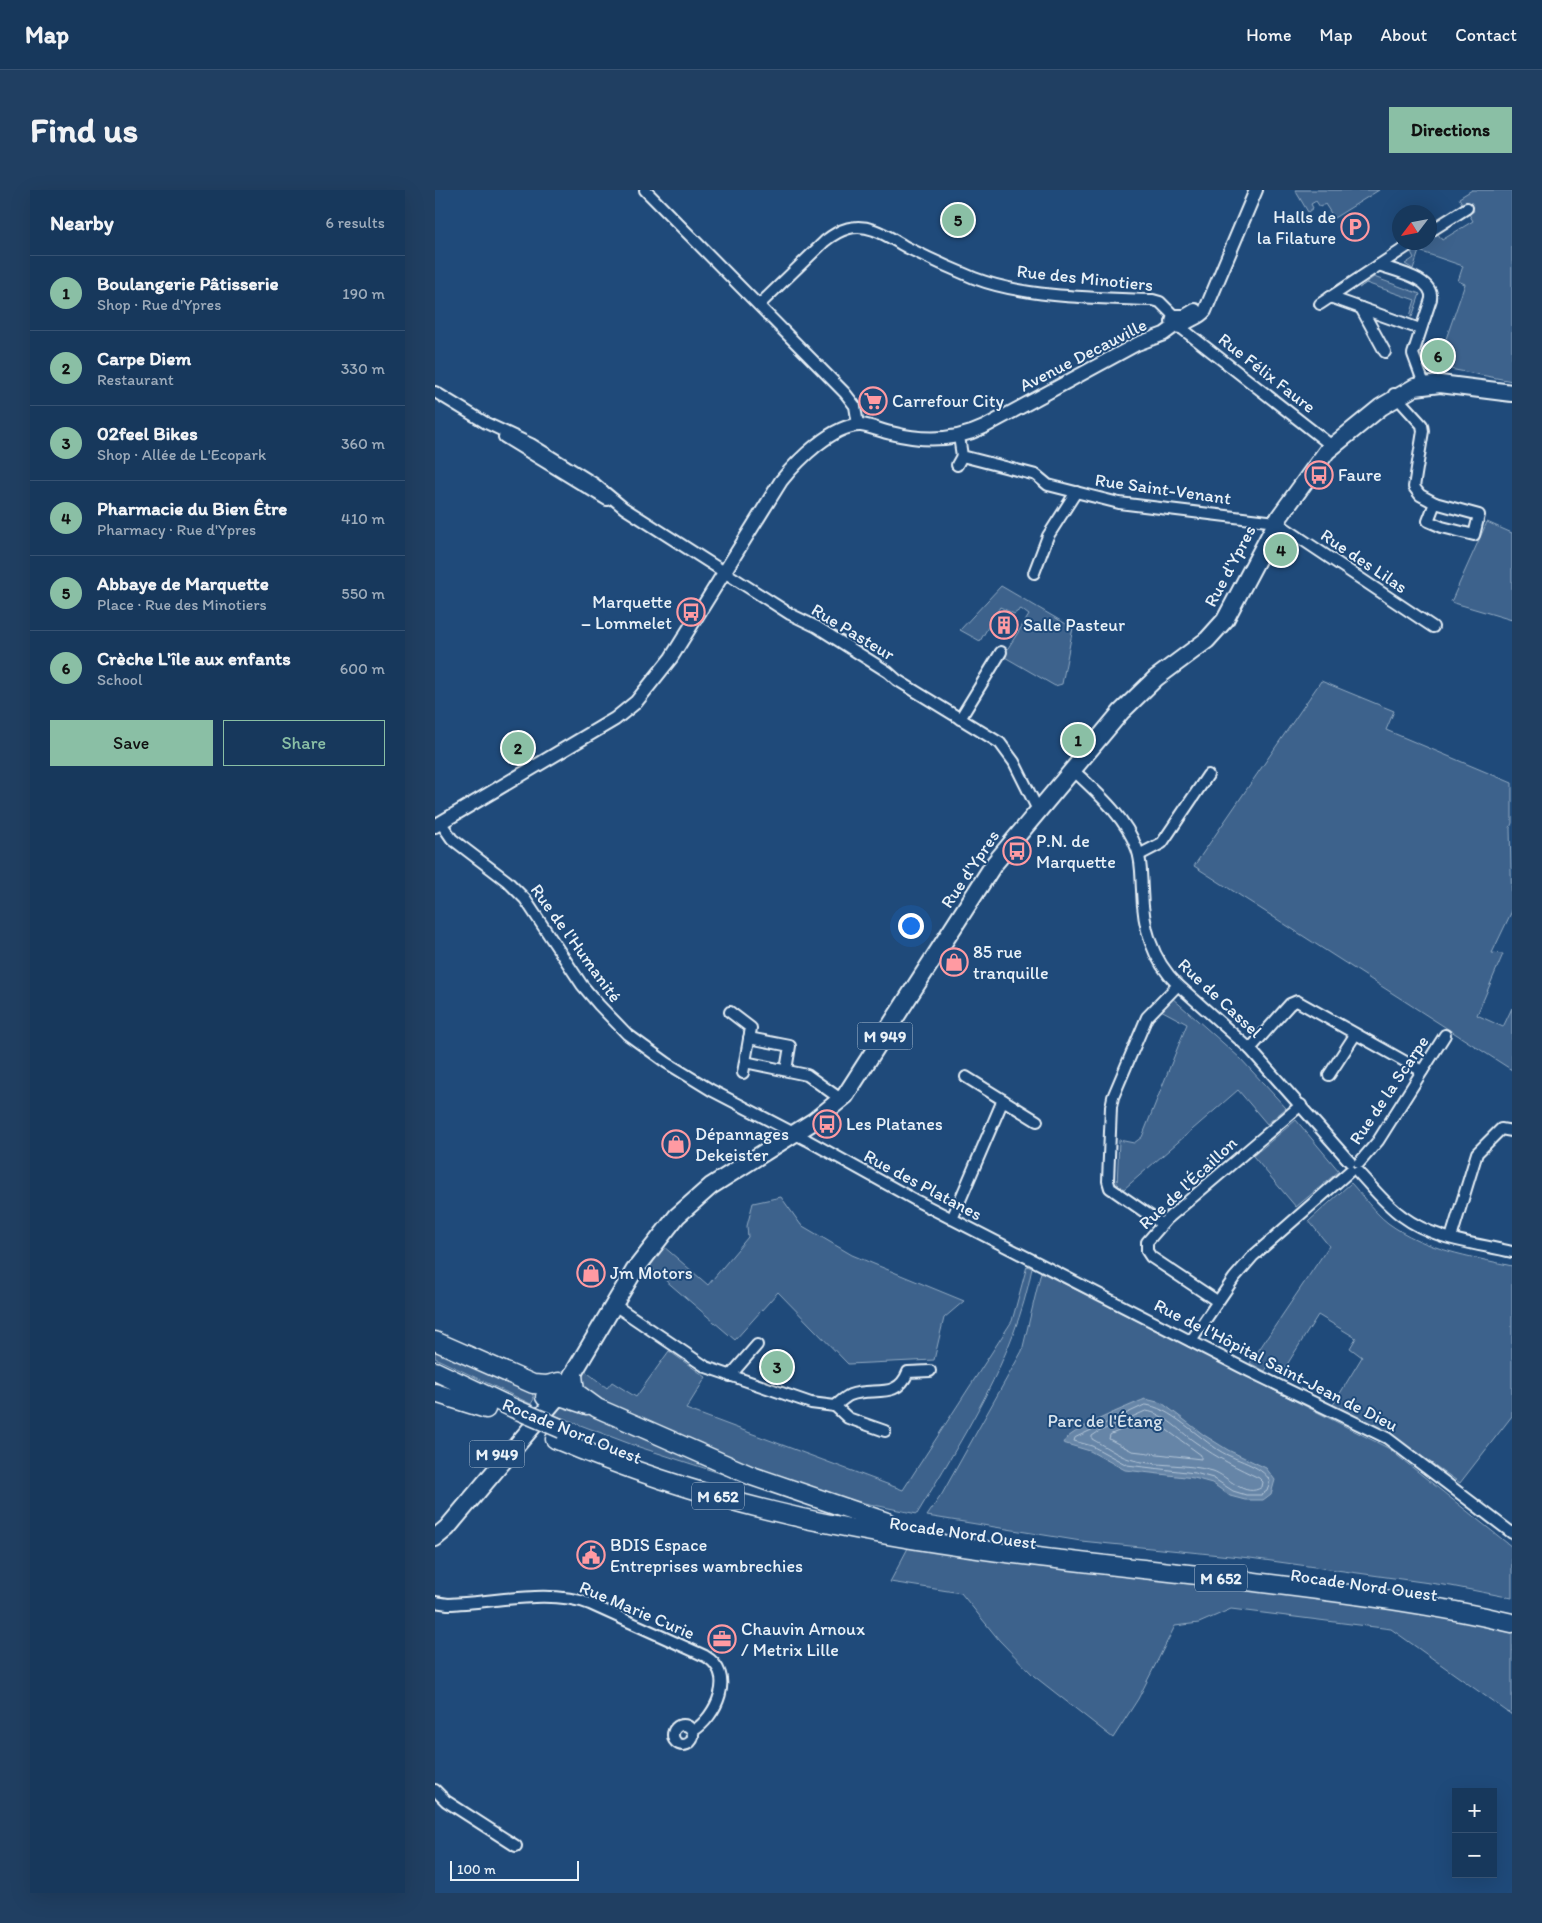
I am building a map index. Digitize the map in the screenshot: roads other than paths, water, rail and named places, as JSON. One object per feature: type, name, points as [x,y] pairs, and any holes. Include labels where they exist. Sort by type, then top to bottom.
[{"type":"highway","points":[[435,1341],[533,1384],[547,1385],[554,1394],[597,1408],[751,1476],[889,1526]]},
{"type":"highway","name":"Rocade Nord Ouest","points":[[435,1371],[510,1413],[641,1472],[739,1502],[816,1521],[889,1526],[931,1535],[1381,1598],[1448,1609],[1512,1623]]},
{"type":"highway","name":"Rocade Nord Ouest","points":[[435,1384],[486,1409],[510,1413]]},
{"type":"highway","points":[[435,1393],[486,1409]]},
{"type":"highway","name":"Rocade Nord Ouest","points":[[931,1535],[1371,1585],[1421,1592],[1512,1611]]},
{"type":"main road","name":"M 949","points":[[1395,395],[1422,381],[1483,388],[1512,394]]},
{"type":"main road","name":"Rue d'Ypres","points":[[435,1538],[447,1528],[554,1394],[645,1254],[681,1211],[711,1186],[825,1114],[842,1100],[994,864],[1108,726],[1156,678],[1199,647],[1219,627],[1231,611],[1276,522],[1304,480],[1332,446],[1395,395]]},
{"type":"main road","name":"Rue d'Ypres","points":[[435,1526],[554,1394]]},
{"type":"street","points":[[438,825],[627,711],[671,658],[772,496],[792,468],[823,441],[842,430],[858,425],[855,406],[845,393],[645,190]]},
{"type":"street","points":[[1179,322],[1199,307],[1214,287],[1257,190]]},
{"type":"street","points":[[1437,227],[1467,208]]},
{"type":"street","name":"Rue des Minotiers","points":[[759,305],[831,236],[847,228],[860,227],[874,230],[936,262],[977,279],[1028,290],[1076,297],[1155,300],[1179,322]]},
{"type":"street","points":[[1320,304],[1401,250]]},
{"type":"street","points":[[1379,265],[1424,282],[1429,287],[1431,299],[1420,329],[1413,358],[1422,381]]},
{"type":"street","points":[[1330,297],[1420,329]]},
{"type":"street","points":[[1361,308],[1385,352]]},
{"type":"street","name":"Avenue Decauville","points":[[858,425],[908,437],[938,438],[959,436],[985,427],[1137,344],[1167,332],[1179,322]]},
{"type":"street","name":"Rue Félix Faure","points":[[1179,322],[1332,446]]},
{"type":"street","name":"Rue Pasteur","points":[[435,392],[790,614],[825,632],[1003,746],[1014,762],[1038,810]]},
{"type":"street","points":[[1395,395],[1420,422],[1423,428],[1414,487],[1420,495],[1435,503],[1479,515],[1474,535],[1428,521],[1435,503]]},
{"type":"street","name":"Rue Saint-Venant","points":[[959,436],[959,460],[1036,475],[1046,484],[1119,503],[1276,522]]},
{"type":"street","points":[[1034,573],[1048,536],[1076,492]]},
{"type":"street","name":"Rue des Lilas","points":[[1276,522],[1433,627]]},
{"type":"street","points":[[961,719],[1001,652]]},
{"type":"street","name":"Rue de Cassel","points":[[1072,769],[1109,805],[1130,834],[1139,855],[1143,913],[1147,934],[1159,960],[1178,985],[1250,1049],[1354,1167],[1403,1217],[1433,1233],[1512,1252]]},
{"type":"street","points":[[1139,855],[1155,848],[1164,840],[1208,775]]},
{"type":"street","name":"Rue de l'Humanité","points":[[438,825],[507,881],[525,899],[582,985],[627,1034],[685,1075],[795,1133]]},
{"type":"street","points":[[1162,1224],[1110,1188],[1108,1181],[1111,1107],[1113,1097],[1147,1017],[1178,985]]},
{"type":"street","points":[[1250,1049],[1290,1004],[1297,1001],[1422,1071]]},
{"type":"street","points":[[730,1012],[751,1028],[744,1067],[786,1070],[812,1078],[842,1100]]},
{"type":"street","points":[[1329,1075],[1355,1035]]},
{"type":"street","name":"Rue de la Scarpe","points":[[1191,1342],[1239,1271],[1260,1249],[1354,1167],[1378,1141],[1445,1035]]},
{"type":"street","points":[[749,1038],[790,1046],[786,1070]]},
{"type":"street","points":[[966,1076],[1037,1121]]},
{"type":"street","points":[[952,1219],[1003,1100]]},
{"type":"street","name":"Rue de l'Écaillon","points":[[1217,1302],[1147,1252],[1147,1242],[1162,1224],[1301,1105]]},
{"type":"street","points":[[1451,1238],[1477,1153],[1501,1129],[1512,1131]]},
{"type":"street","name":"Rue des Platanes","points":[[795,1133],[952,1219],[1037,1262]]},
{"type":"street","name":"Rue de l'Hôpital Saint-Jean de Dieu","points":[[1037,1262],[1191,1342],[1387,1438],[1512,1533]]},
{"type":"street","points":[[613,1304],[706,1367],[811,1403],[835,1406],[848,1418],[885,1431]]},
{"type":"street","points":[[730,1376],[757,1344]]},
{"type":"street","points":[[835,1406],[850,1395],[889,1392],[906,1379],[908,1372],[930,1371]]},
{"type":"street","name":"Rue Marie Curie","points":[[435,1602],[448,1604],[541,1597],[570,1598],[590,1604],[705,1656],[716,1666],[721,1690],[711,1716],[693,1731]]},
{"type":"street","points":[[435,1790],[443,1799],[516,1846]]},
{"type":"water","points":[[1145,1399],[1162,1403],[1204,1435],[1228,1450],[1266,1468],[1275,1480],[1271,1494],[1263,1500],[1245,1500],[1230,1496],[1212,1483],[1194,1478],[1125,1470],[1090,1451],[1063,1443],[1067,1438],[1087,1425]]},
{"type":"place","name":"Abbaye de Marquette","points":[[958,220]]},
{"type":"place","name":"Halls de la Filature","points":[[1355,227]]},
{"type":"place","name":"Crèche L'île aux enfants","points":[[1438,356]]},
{"type":"place","name":"Carrefour City","points":[[873,401]]},
{"type":"place","name":"Faure","points":[[1319,475]]},
{"type":"place","name":"Pharmacie du Bien Être","points":[[1281,550]]},
{"type":"place","name":"Marquette – Lommelet","points":[[691,612]]},
{"type":"place","name":"Salle Pasteur","points":[[1004,625]]},
{"type":"place","name":"Boulangerie Pâtisserie","points":[[1078,740]]},
{"type":"place","name":"Carpe Diem","points":[[518,748]]},
{"type":"place","name":"P.N. de Marquette","points":[[1017,851]]},
{"type":"place","name":"85 rue tranquille","points":[[954,962]]},
{"type":"place","name":"Les Platanes","points":[[827,1124]]},
{"type":"place","name":"Dépannages Dekeister","points":[[676,1144]]},
{"type":"place","name":"Jm Motors","points":[[591,1273]]},
{"type":"place","name":"02feel Bikes","points":[[777,1367]]},
{"type":"place","name":"BDIS Espace Entreprises wambrechies","points":[[591,1555]]},
{"type":"place","name":"Chauvin Arnoux / Metrix Lille","points":[[722,1639]]},
{"type":"park label","name":"Parc de l'Étang","points":[[1105,1421]]}]
